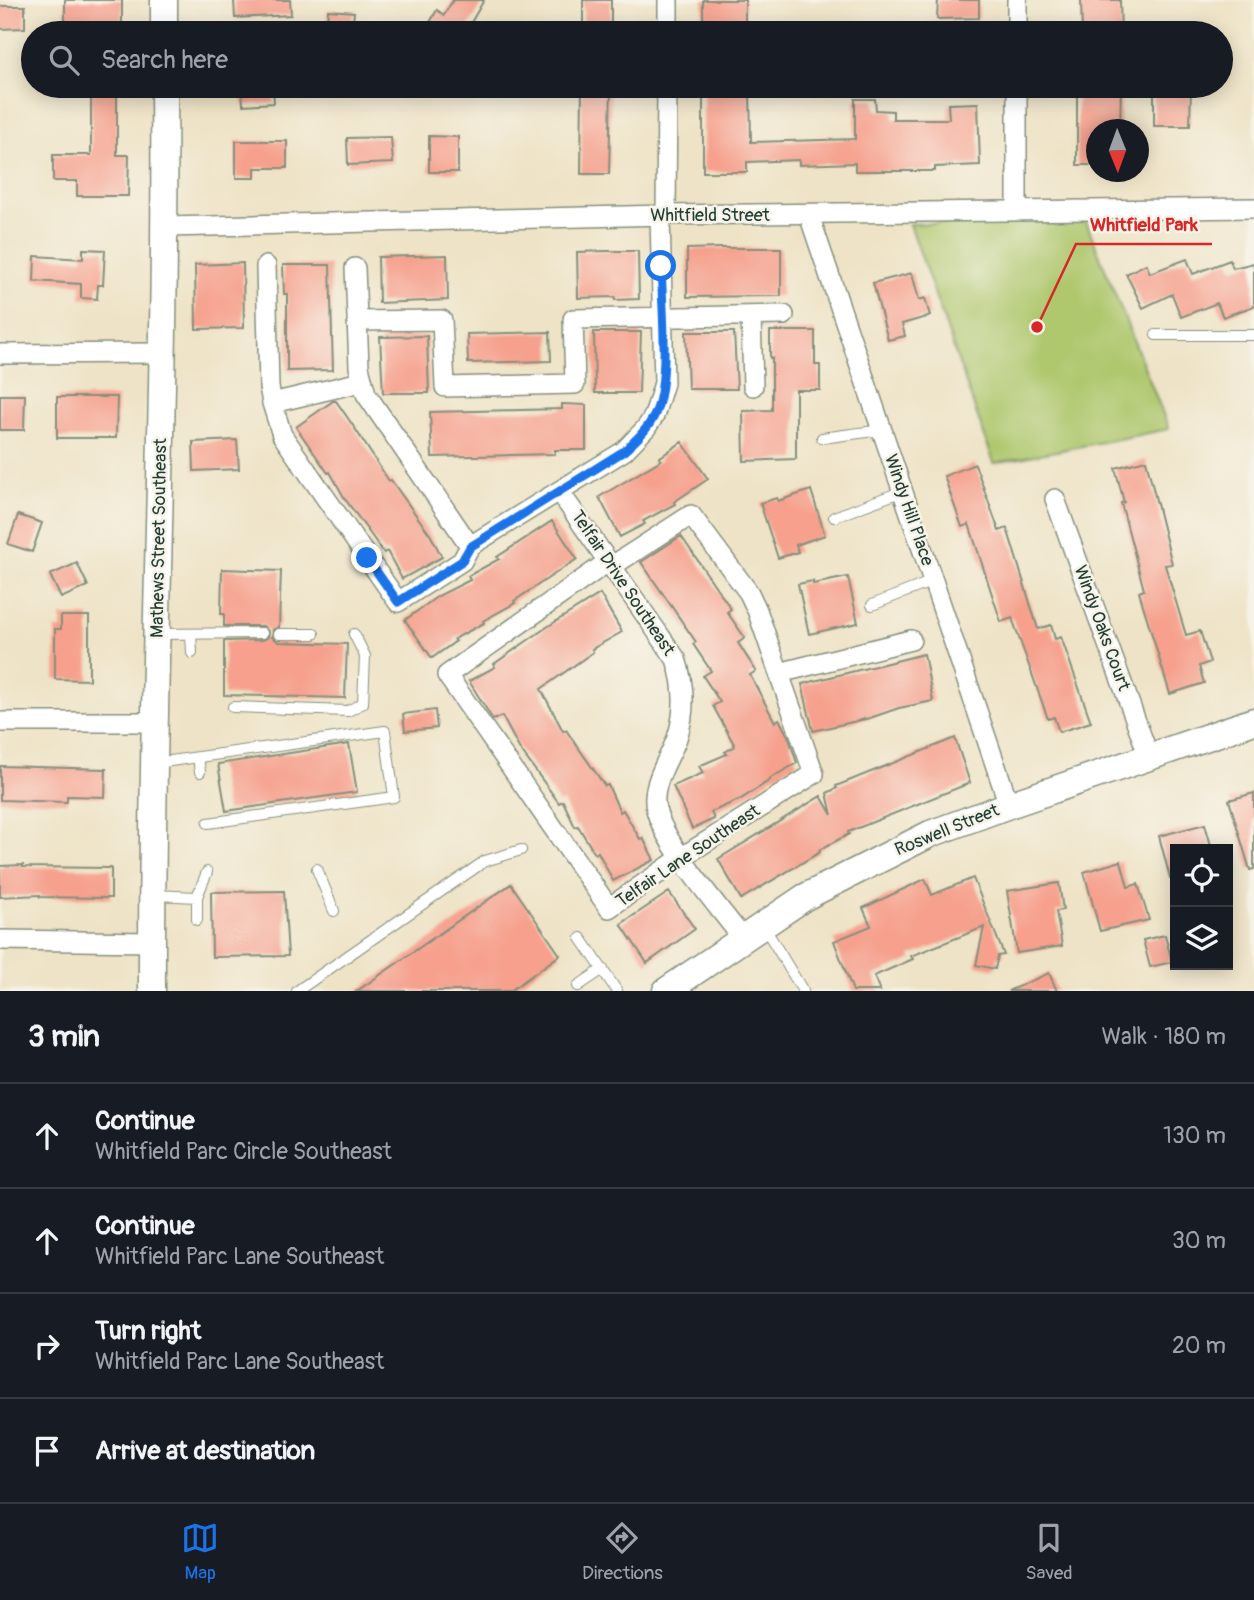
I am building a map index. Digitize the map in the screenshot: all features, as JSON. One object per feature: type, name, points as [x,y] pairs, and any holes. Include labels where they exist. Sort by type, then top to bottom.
[{"type":"street","points":[[164,0],[164,21]]},
{"type":"street","points":[[668,0],[668,21]]},
{"type":"street","points":[[1017,0],[1017,21]]},
{"type":"street","name":"Mathews Street Southeast","points":[[152,991],[161,353],[166,226],[164,98]]},
{"type":"street","points":[[266,266],[267,364],[272,403],[282,435],[398,602],[462,561],[470,547],[624,451],[638,439],[654,416],[664,383],[662,316],[667,98]]},
{"type":"street","points":[[1017,98],[1017,211]]},
{"type":"street","name":"Whitfield Street","points":[[166,226],[663,215],[1254,208]]},
{"type":"street","name":"Windy Hill Place","points":[[808,215],[1009,804]]},
{"type":"street","points":[[355,268],[361,382],[366,394],[470,547]]},
{"type":"street","points":[[357,321],[442,320],[445,387],[458,387],[575,384],[573,319],[784,315]]},
{"type":"street","points":[[751,316],[753,386]]},
{"type":"street","points":[[0,354],[161,353]]},
{"type":"street","points":[[272,403],[361,382]]},
{"type":"street","name":"Telfair Drive Southeast","points":[[559,491],[667,643],[681,674],[684,698],[681,722],[657,784],[655,797],[655,808],[660,821],[682,858],[753,932]]},
{"type":"street","name":"Windy Oaks Court","points":[[1055,499],[1149,757]]},
{"type":"street","name":"Telfair Lane Southeast","points":[[691,514],[749,593],[814,774],[609,908],[447,675],[611,563],[691,514]]},
{"type":"street","points":[[779,673],[911,640]]},
{"type":"street","name":"Roswell Street","points":[[666,991],[805,897],[930,834],[1009,804],[1254,721]]},
{"type":"street","points":[[0,722],[156,722]]},
{"type":"street","points":[[0,940],[152,942]]},
{"type":"lane","points":[[1156,335],[1254,335]]},
{"type":"lane","points":[[822,438],[882,430]]},
{"type":"lane","points":[[834,517],[903,491]]},
{"type":"lane","points":[[872,605],[933,582]]},
{"type":"lane","points":[[157,634],[262,633]]},
{"type":"lane","points":[[191,634],[192,653]]},
{"type":"lane","points":[[279,634],[314,634]]},
{"type":"lane","points":[[233,707],[348,711],[363,704],[365,656],[354,634]]},
{"type":"lane","points":[[155,764],[385,731],[394,797],[208,823]]},
{"type":"lane","points":[[198,757],[200,772]]},
{"type":"lane","points":[[297,991],[485,861],[521,850]]},
{"type":"lane","points":[[317,869],[334,911]]},
{"type":"lane","points":[[197,920],[197,897],[207,872]]},
{"type":"lane","points":[[154,894],[197,897]]},
{"type":"lane","points":[[753,932],[803,991]]},
{"type":"lane","points":[[581,938],[617,991]]},
{"type":"lane","points":[[578,986],[603,969]]},
{"type":"green space","points":[[1085,219],[1169,429],[994,463],[910,224]]},
{"type":"building","points":[[65,0],[122,0],[122,21],[65,21]]},
{"type":"building","points":[[234,0],[290,0],[291,15],[235,18]]},
{"type":"building","points":[[453,0],[484,0],[472,21],[431,21],[437,10],[444,15]]},
{"type":"building","points":[[583,0],[611,0],[611,21],[583,21]]},
{"type":"building","points":[[703,0],[745,0],[745,21],[703,21]]},
{"type":"building","points":[[938,0],[979,0],[979,18],[937,19]]},
{"type":"building","points":[[1081,0],[1120,0],[1121,21],[1082,21]]},
{"type":"building","points":[[0,6],[25,6],[25,21],[21,21],[21,28],[0,29]]},
{"type":"building","points":[[328,10],[354,12],[353,21],[327,21]]},
{"type":"building","points":[[91,98],[117,98],[117,155],[129,155],[128,196],[77,196],[77,181],[53,181],[53,155],[91,155]]},
{"type":"building","points":[[243,98],[274,98],[274,103],[243,105]]},
{"type":"building","points":[[582,98],[611,98],[609,174],[581,174]]},
{"type":"building","points":[[703,98],[750,98],[751,142],[855,139],[855,99],[875,99],[876,110],[893,111],[893,119],[949,119],[948,104],[978,103],[980,165],[935,167],[935,171],[855,171],[855,163],[799,165],[799,160],[747,162],[747,172],[703,172]]},
{"type":"building","points":[[1077,98],[1121,98],[1120,119],[1086,119],[1086,165],[1077,165]]},
{"type":"building","points":[[1154,98],[1191,98],[1190,126],[1154,126]]},
{"type":"building","points":[[429,136],[458,137],[458,172],[429,172]]},
{"type":"building","points":[[391,137],[393,163],[348,165],[347,138]]},
{"type":"building","points":[[236,141],[287,141],[287,168],[255,168],[255,178],[236,178]]},
{"type":"building","points":[[781,248],[781,296],[687,297],[687,249]]},
{"type":"building","points":[[83,249],[105,250],[103,285],[98,285],[97,299],[81,298],[81,284],[34,281],[35,256],[83,259]]},
{"type":"building","points":[[638,251],[639,299],[578,298],[577,252]]},
{"type":"building","points":[[447,255],[448,300],[379,303],[378,257]]},
{"type":"building","points":[[1187,259],[1193,274],[1230,260],[1233,268],[1254,263],[1254,306],[1223,317],[1217,303],[1181,317],[1172,294],[1143,308],[1126,274],[1146,264],[1150,273]]},
{"type":"building","points":[[243,263],[244,328],[196,329],[195,265]]},
{"type":"building","points":[[283,265],[330,265],[333,370],[287,371],[287,294],[284,294]]},
{"type":"building","points":[[912,273],[919,300],[925,298],[930,316],[902,324],[905,336],[888,340],[873,283]]},
{"type":"building","points":[[770,331],[815,331],[815,365],[820,365],[820,390],[796,390],[796,459],[744,461],[743,411],[772,410]]},
{"type":"building","points":[[550,332],[551,361],[468,363],[467,334]]},
{"type":"building","points":[[594,332],[641,332],[639,393],[595,393]]},
{"type":"building","points":[[686,332],[734,332],[737,389],[688,389]]},
{"type":"building","points":[[427,336],[429,393],[383,393],[380,337]]},
{"type":"building","points":[[0,395],[25,395],[24,430],[0,430]]},
{"type":"building","points":[[57,397],[117,397],[116,438],[57,438]]},
{"type":"building","points":[[336,401],[389,481],[391,480],[431,536],[442,557],[402,579],[387,551],[384,553],[345,499],[330,472],[328,473],[296,427]]},
{"type":"building","points":[[562,404],[586,405],[586,450],[555,450],[555,454],[432,457],[430,412],[562,409]]},
{"type":"building","points":[[237,440],[239,469],[194,471],[193,442]]},
{"type":"building","points":[[682,442],[708,479],[674,502],[675,504],[643,521],[645,524],[620,537],[599,497],[661,460],[659,458]]},
{"type":"building","points":[[1146,460],[1172,564],[1165,565],[1186,635],[1200,631],[1210,662],[1199,666],[1204,683],[1170,694],[1139,592],[1144,590],[1121,503],[1124,502],[1115,468]]},
{"type":"building","points":[[975,464],[999,531],[1007,528],[1038,629],[1051,625],[1055,639],[1061,637],[1091,722],[1059,732],[1054,717],[1048,719],[1012,618],[1001,622],[969,524],[962,527],[944,476]]},
{"type":"building","points":[[811,490],[825,535],[796,545],[798,552],[778,558],[760,503],[777,498],[778,501]]},
{"type":"building","points":[[18,515],[42,523],[32,552],[8,544]]},
{"type":"building","points":[[552,521],[577,559],[514,601],[515,603],[454,639],[456,641],[432,658],[405,620],[438,596],[470,580],[468,576],[499,559],[497,557]]},
{"type":"building","points":[[681,536],[731,609],[727,612],[745,638],[738,643],[756,671],[750,675],[775,722],[779,719],[797,763],[741,799],[711,812],[714,819],[692,829],[673,786],[703,773],[699,766],[727,754],[725,752],[735,746],[713,706],[720,702],[703,676],[711,671],[693,644],[696,642],[641,562]]},
{"type":"building","points":[[77,563],[88,586],[61,598],[50,575]]},
{"type":"building","points":[[222,569],[281,571],[279,627],[273,630],[272,637],[279,642],[347,644],[345,698],[224,695],[224,641],[263,640],[268,637],[269,632],[263,626],[224,626],[224,614],[221,614]]},
{"type":"building","points":[[848,577],[858,623],[809,634],[798,584]]},
{"type":"building","points":[[600,594],[622,632],[592,649],[593,652],[541,689],[563,731],[566,730],[605,786],[608,785],[620,812],[623,810],[640,839],[643,838],[654,860],[613,881],[598,852],[595,854],[578,826],[575,827],[563,801],[559,803],[519,748],[502,716],[493,720],[469,681],[495,667],[494,664],[547,627]]},
{"type":"building","points":[[61,616],[89,616],[89,680],[55,679],[55,629],[61,629]]},
{"type":"building","points":[[924,654],[933,701],[813,731],[802,684]]},
{"type":"building","points":[[435,710],[437,728],[405,731],[403,714]]},
{"type":"building","points":[[955,738],[970,783],[848,832],[849,834],[741,899],[718,859],[821,796],[832,815],[827,793],[837,788],[836,786]]},
{"type":"building","points":[[349,744],[357,792],[226,811],[218,764]]},
{"type":"building","points":[[0,766],[106,769],[105,797],[67,796],[67,802],[0,800]]},
{"type":"building","points":[[1254,793],[1254,869],[1250,870],[1229,800]]},
{"type":"building","points":[[1205,824],[1211,844],[1170,844],[1170,878],[1159,836]]},
{"type":"building","points":[[1121,861],[1128,887],[1138,884],[1149,920],[1100,931],[1084,872]]},
{"type":"building","points":[[0,866],[111,868],[111,898],[40,895],[0,897]]},
{"type":"building","points":[[973,878],[1004,955],[998,956],[995,969],[976,965],[984,927],[911,956],[913,959],[874,976],[880,991],[853,991],[834,941],[871,926],[863,908],[925,879],[932,895]]},
{"type":"building","points":[[1059,883],[1063,910],[1056,911],[1062,946],[1017,953],[1007,891]]},
{"type":"building","points":[[511,884],[560,955],[510,991],[357,991]]},
{"type":"building","points":[[284,891],[288,956],[212,957],[211,892]]},
{"type":"building","points":[[669,892],[695,929],[647,963],[621,924]]},
{"type":"building","points":[[1165,935],[1170,962],[1150,967],[1143,940]]},
{"type":"building","points":[[1049,973],[1057,991],[1008,991]]},
{"type":"place","name":"Whitfield Park","points":[[1037,327]]},
{"type":"route","points":[[367,558],[398,602],[462,561],[470,547],[624,451],[638,439],[654,416],[664,383],[661,266]]}]
